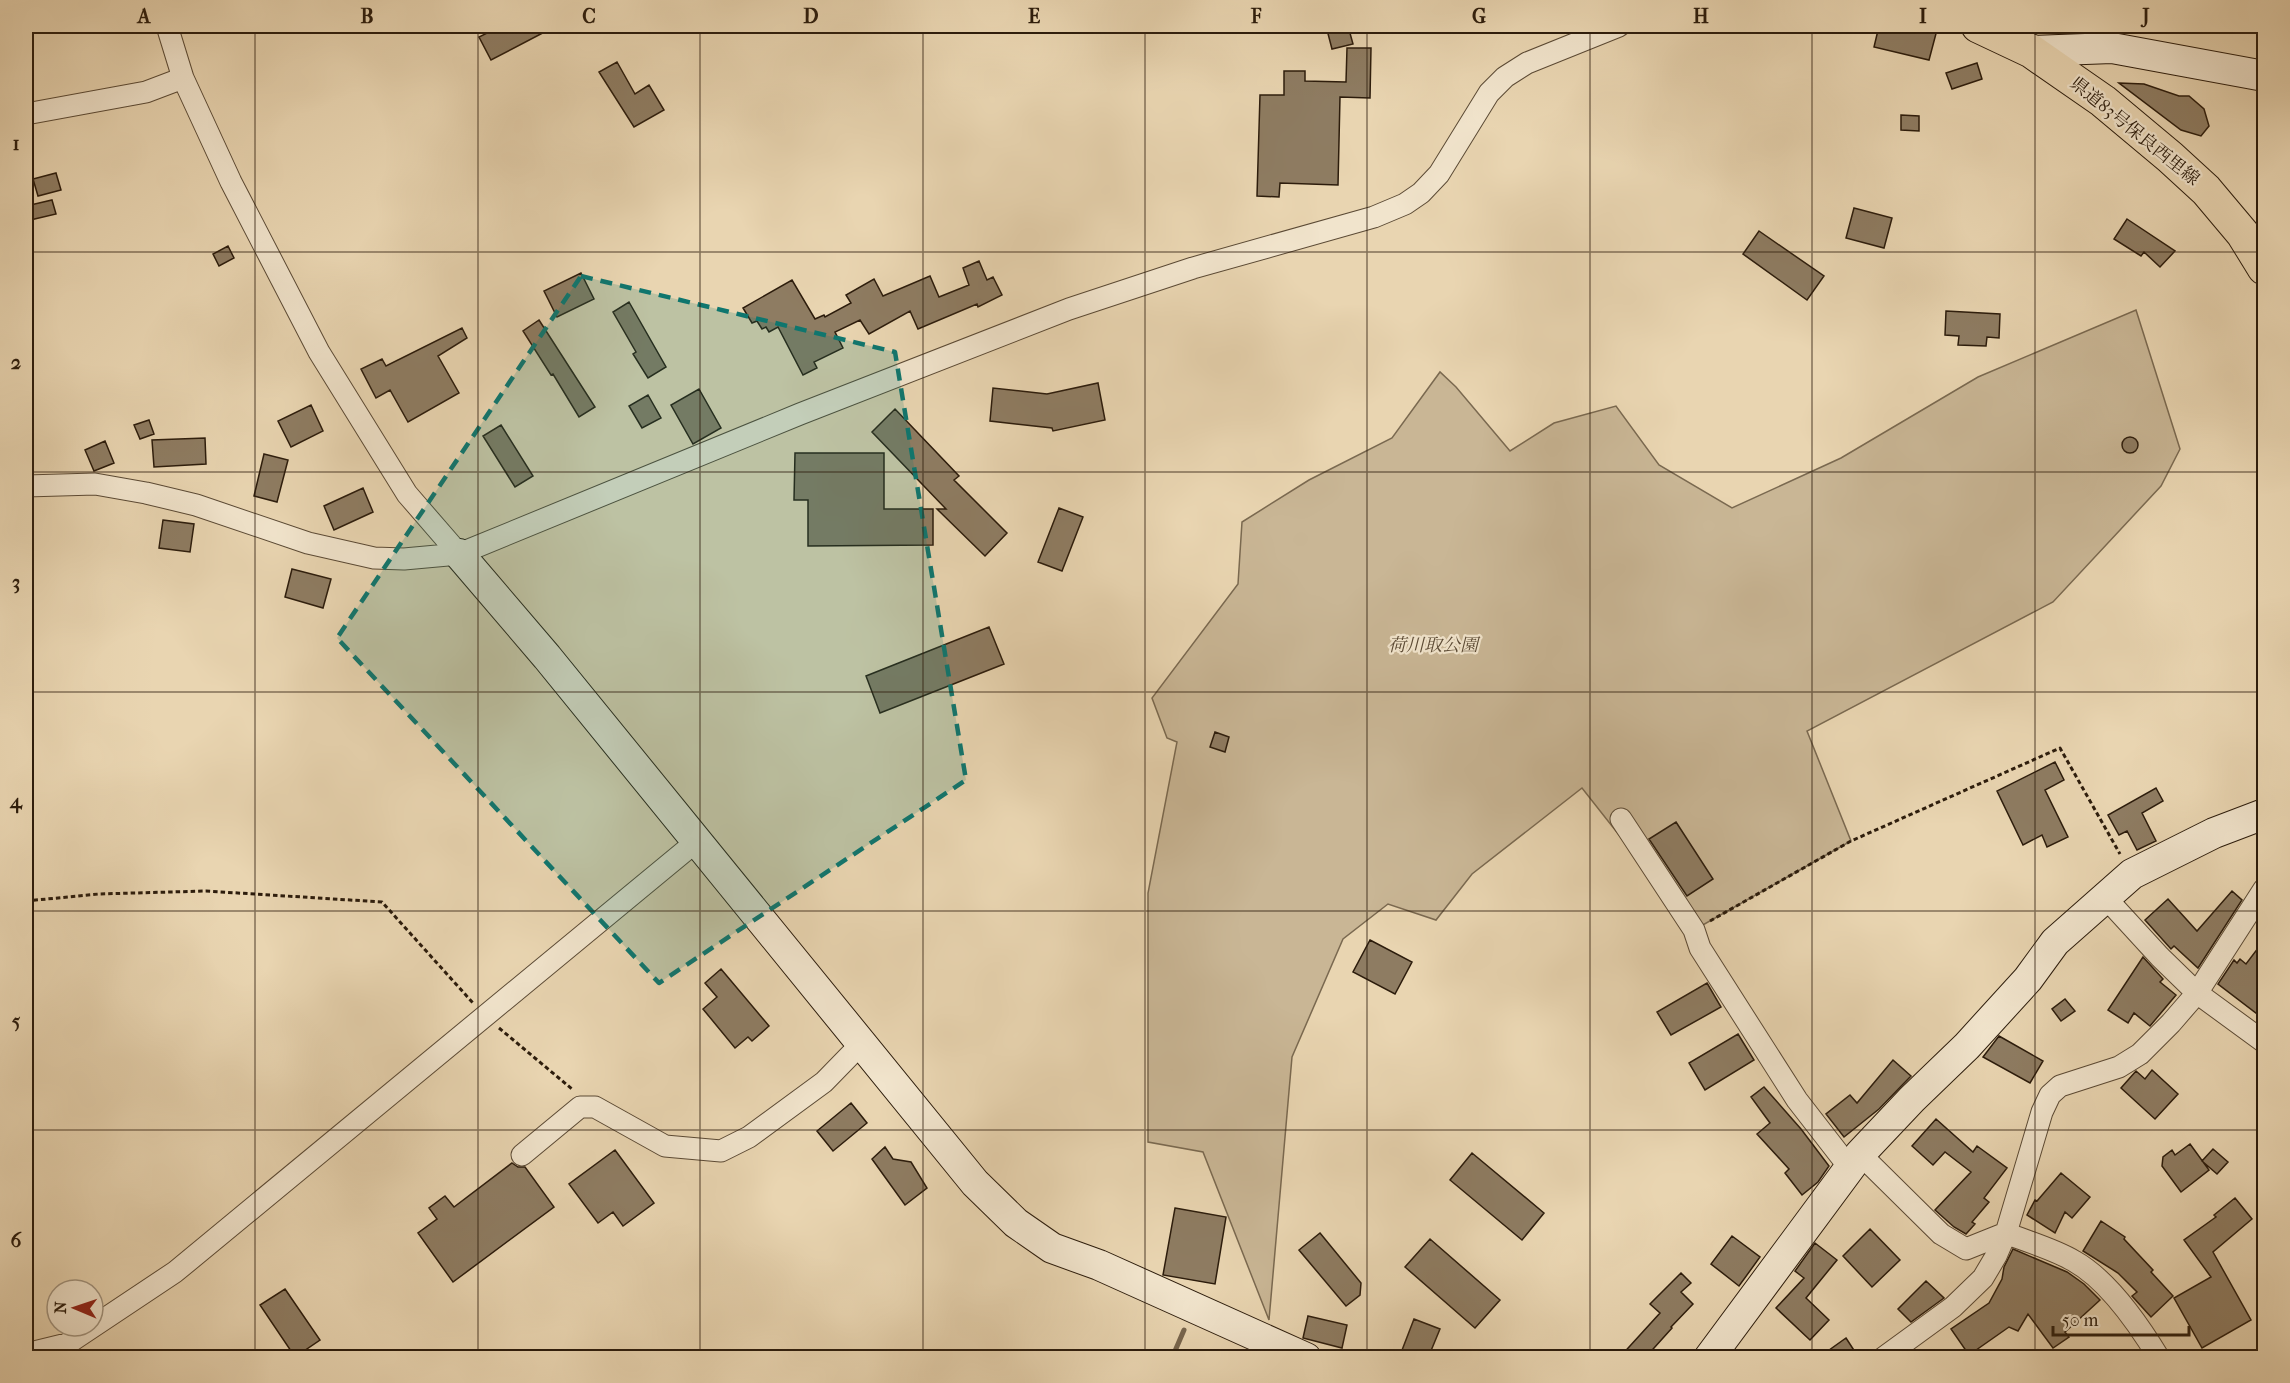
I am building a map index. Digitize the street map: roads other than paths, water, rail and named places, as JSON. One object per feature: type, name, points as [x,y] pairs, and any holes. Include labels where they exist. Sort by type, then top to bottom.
[{"type":"main road","name":"県道83号保良西里線","points":[[1978,26],[2031,51],[2103,101],[2170,156],[2206,190],[2243,234],[2265,267]]},
{"type":"street","points":[[167,26],[183,78],[231,182],[319,352],[407,494],[548,657],[975,1183],[1016,1223],[1052,1248],[1099,1265],[1306,1358]]},
{"type":"street","points":[[26,486],[95,484],[146,493],[196,505],[308,543],[374,558],[404,559],[459,554],[800,414],[1069,309],[1193,268],[1374,217],[1405,204],[1421,193],[1439,174],[1489,93],[1505,77],[1527,63],[1619,26]]},
{"type":"street","points":[[2031,51],[2095,36],[2112,48],[2265,76]]},
{"type":"street","points":[[26,114],[146,92],[183,78]]},
{"type":"street","points":[[1709,1358],[1854,1161],[1906,1105],[1967,1046],[2028,979],[2055,942],[2104,896],[2132,874],[2214,833],[2265,814]]},
{"type":"street","points":[[1621,819],[1694,930],[1700,948],[1797,1100],[1854,1161],[1941,1234],[1965,1249],[2006,1233],[2074,1260],[2094,1275],[2113,1296],[2159,1358]]},
{"type":"street","points":[[26,1354],[67,1344],[175,1272],[697,841]]},
{"type":"street","points":[[1884,1358],[1953,1307],[1983,1278],[2006,1233],[2042,1112],[2050,1095],[2060,1086],[2119,1067],[2140,1054],[2197,993],[2259,894],[2265,889]]},
{"type":"street","points":[[2104,896],[2197,993],[2265,1041]]},
{"type":"street","points":[[522,1155],[580,1107],[595,1107],[665,1146],[722,1151],[749,1137],[824,1082],[862,1043]]},
{"type":"waterway","points":[[1172,1358],[1184,1330]]},
{"type":"park label","name":"荷川取公園","points":[[1433,645]]}]
